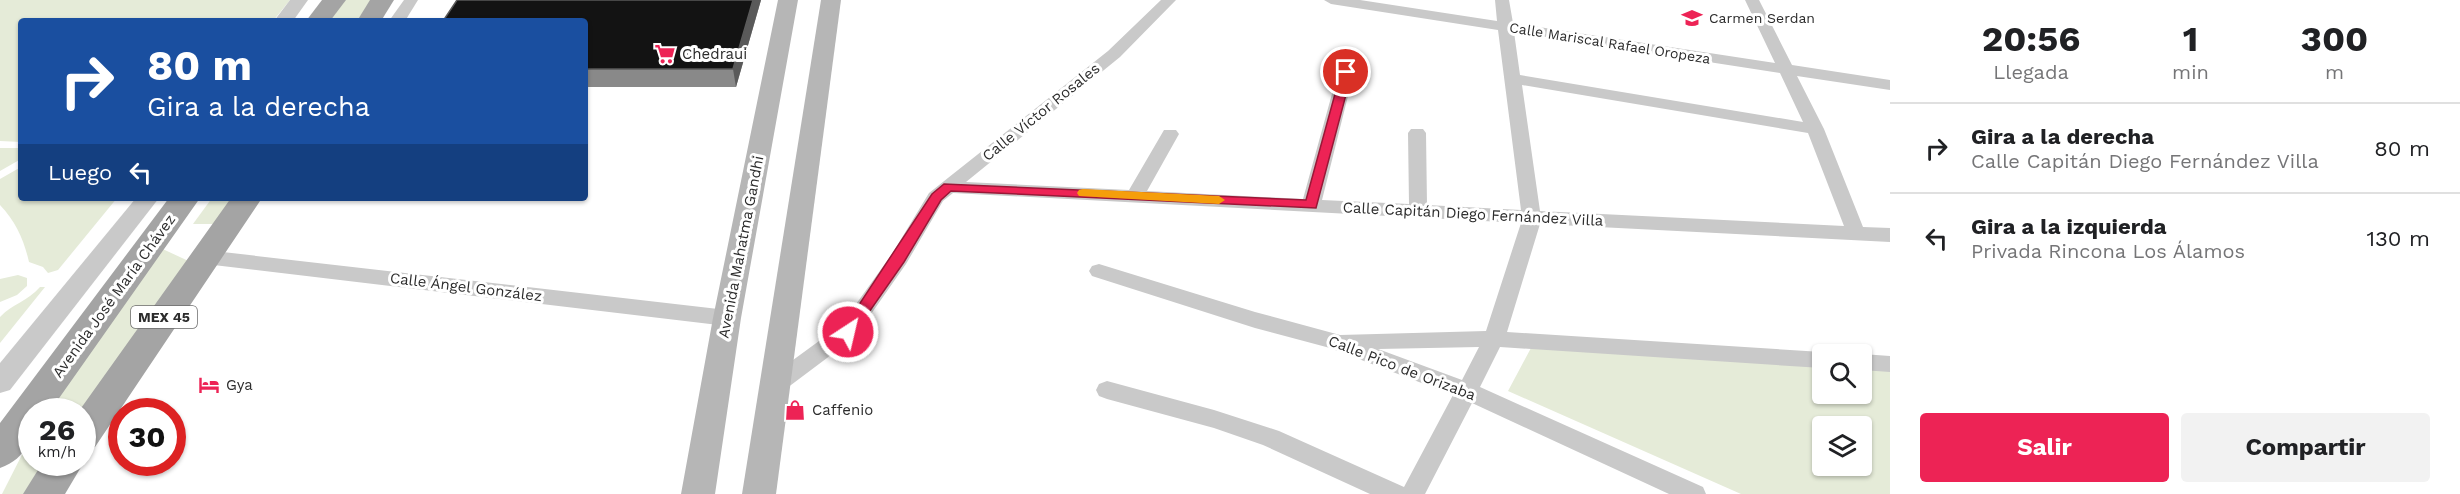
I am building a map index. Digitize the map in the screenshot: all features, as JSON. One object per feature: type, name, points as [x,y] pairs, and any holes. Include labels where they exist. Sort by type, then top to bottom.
[{"type":"main road","points":[[320,18],[334,0]]},
{"type":"main road","points":[[371,18],[382,0]]},
{"type":"main road","name":"Avenida Mahatma Gandhi","points":[[698,494],[727,318],[788,0]]},
{"type":"main road","points":[[759,494],[831,0]]},
{"type":"main road","name":"MEX 45","points":[[96,416],[245,201]]},
{"type":"main road","points":[[168,202],[173,230],[180,244],[195,254],[205,257]]},
{"type":"main road","name":"Avenida José María Chávez","points":[[0,452],[168,202]]},
{"type":"main road","points":[[43,494],[55,476]]},
{"type":"street","points":[[285,18],[299,0]]},
{"type":"street","points":[[399,18],[411,0]]},
{"type":"street","name":"Calle Víctor Rosales","points":[[775,386],[848,332],[899,258],[936,197],[1114,54],[1169,0]]},
{"type":"street","name":"Calle Mariscal Rafael Oropeza","points":[[1331,0],[1890,85]]},
{"type":"street","points":[[1413,494],[1494,339],[1532,218],[1502,0]]},
{"type":"street","points":[[1752,0],[1815,129],[1856,233]]},
{"type":"street","points":[[1311,205],[1346,72]]},
{"type":"street","points":[[1511,78],[1815,129]]},
{"type":"street","points":[[1417,133],[1418,211]]},
{"type":"street","points":[[1135,195],[1170,134]]},
{"type":"street","name":"Calle Capitán Diego Fernández Villa","points":[[948,187],[1890,235]]},
{"type":"street","name":"Avenida José María Chávez","points":[[0,382],[168,202]]},
{"type":"street","name":"Calle Ángel González","points":[[205,257],[727,318]]},
{"type":"street","name":"Calle Pico de Orizaba","points":[[1099,271],[1255,320],[1334,341],[1467,391],[1694,494]]},
{"type":"street","points":[[1334,341],[1494,339],[1812,359]]},
{"type":"street","points":[[1872,363],[1890,364]]},
{"type":"street","points":[[1107,390],[1214,419],[1271,438],[1395,494]]},
{"type":"green space","points":[[0,0],[290,0],[275,18],[18,18],[18,142],[0,141]]},
{"type":"green space","points":[[337,0],[372,0],[359,18],[324,18]]},
{"type":"green space","points":[[0,148],[18,148],[18,161],[0,171]]},
{"type":"green space","points":[[18,169],[18,201],[115,201],[58,270],[48,273],[43,267],[29,262],[19,232],[0,205],[0,179]]},
{"type":"green space","points":[[210,201],[231,201],[215,224],[193,224]]},
{"type":"green space","points":[[154,245],[195,264],[92,398],[52,398]]},
{"type":"green space","points":[[18,275],[27,278],[27,286],[17,295],[0,302],[0,279]]},
{"type":"green space","points":[[40,287],[45,287],[0,343],[0,317]]},
{"type":"green space","points":[[1531,348],[1812,366],[1812,404],[1872,404],[1872,370],[1890,371],[1890,494],[1741,494],[1508,391]]},
{"type":"green space","points":[[18,463],[18,476],[46,476],[33,494],[2,494]]},
{"type":"building","name":"Chedraui","points":[[457,0],[753,0],[733,69],[588,69],[588,18],[445,18]]},
{"type":"slow traffic","points":[[1083,193],[1219,200]]},
{"type":"place","name":"Carmen Serdan","points":[[1692,18]]},
{"type":"place","name":"Chedraui","points":[[665,54]]},
{"type":"place","name":"Gya","points":[[209,385]]},
{"type":"place","name":"Caffenio","points":[[795,410]]},
{"type":"route","points":[[848,332],[899,258],[936,197],[948,187],[1311,205],[1346,72]]}]
